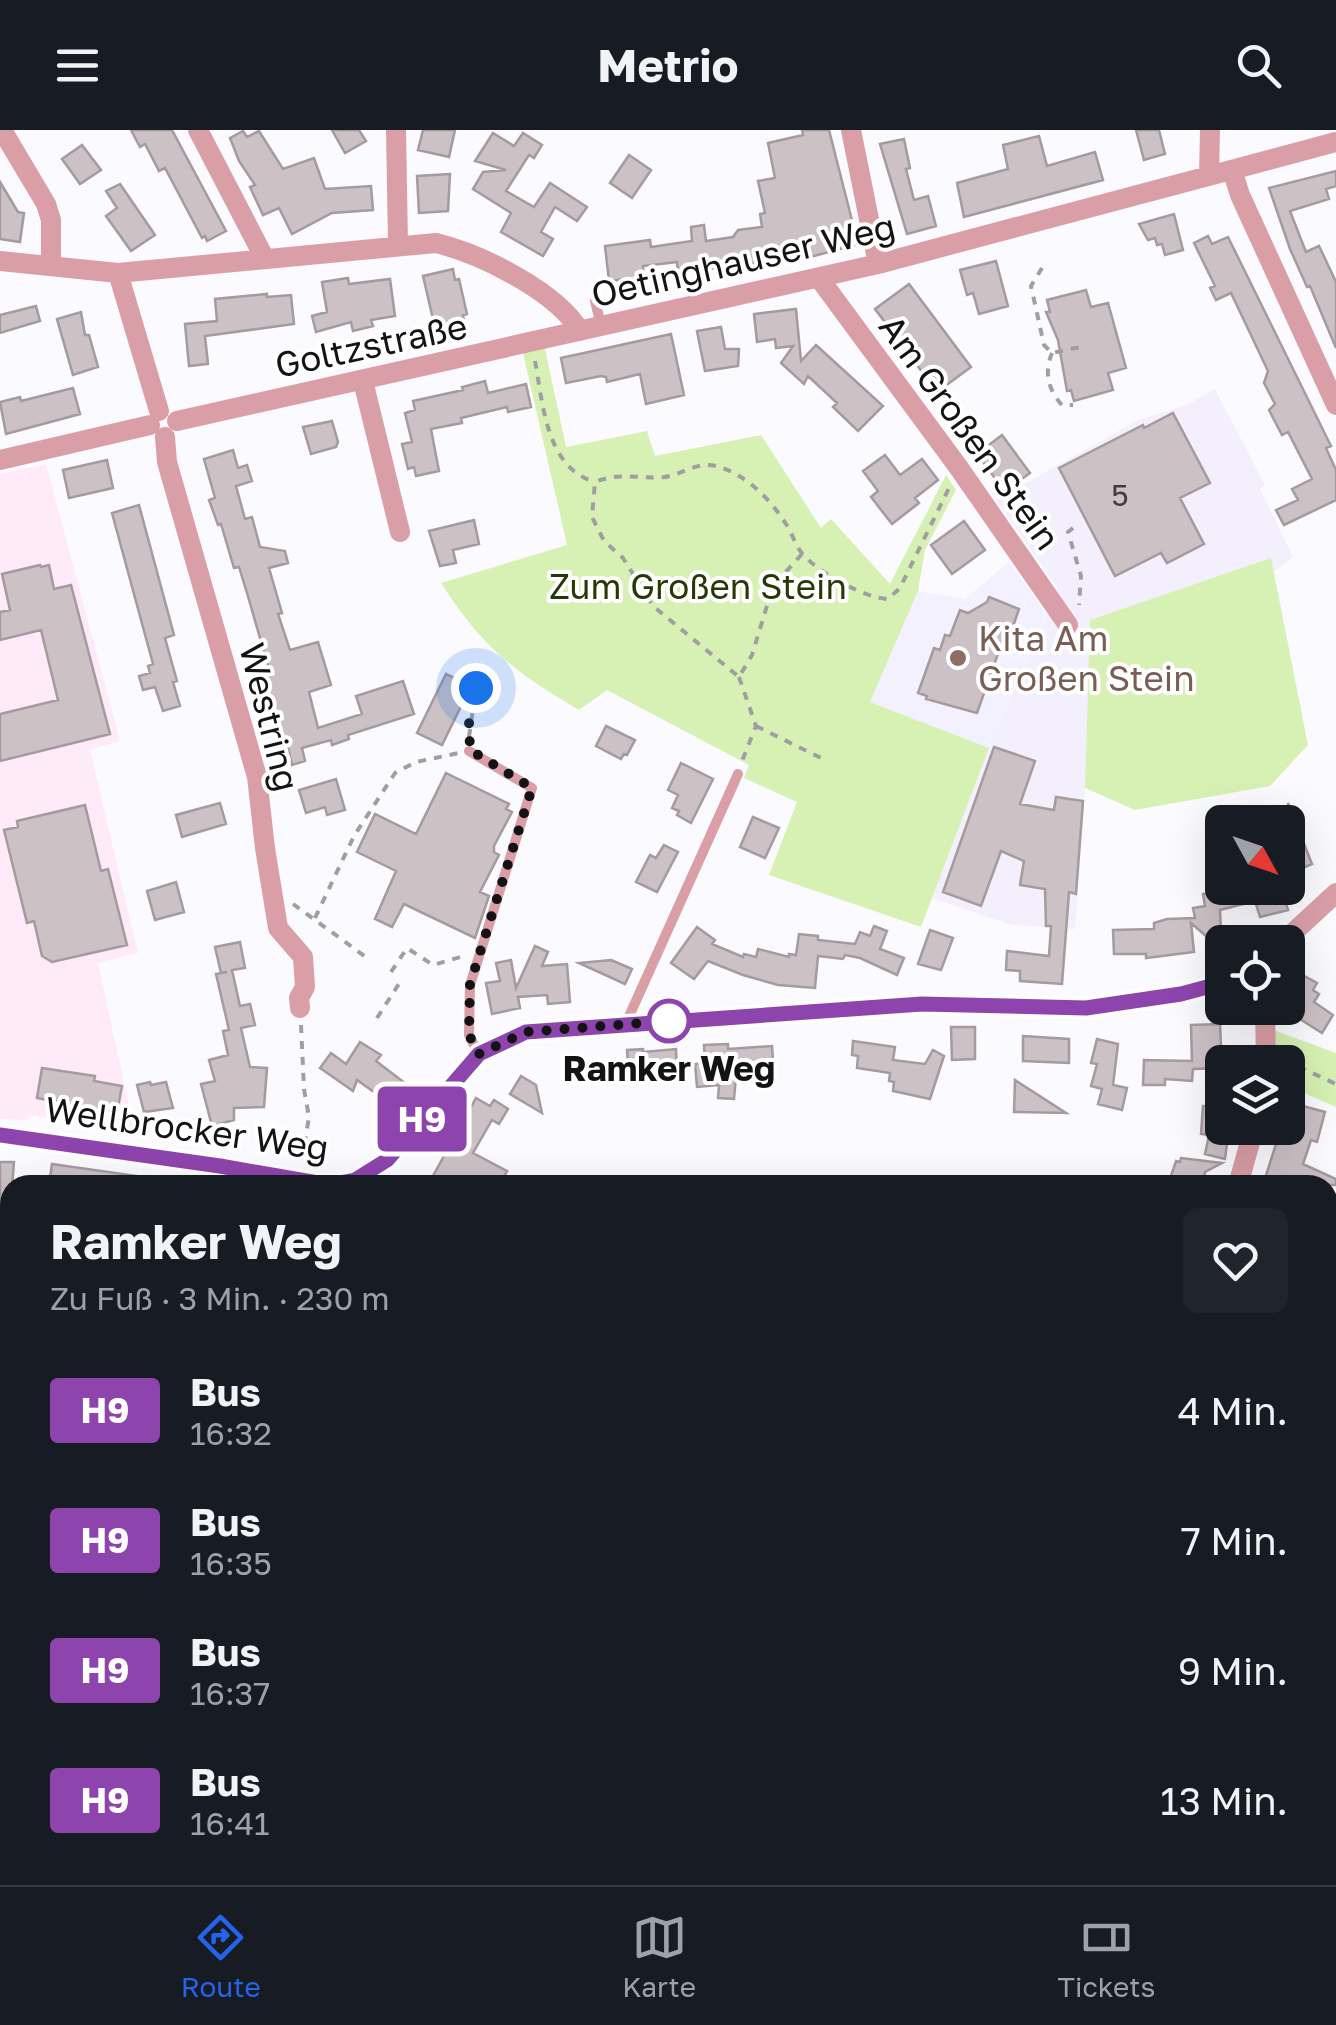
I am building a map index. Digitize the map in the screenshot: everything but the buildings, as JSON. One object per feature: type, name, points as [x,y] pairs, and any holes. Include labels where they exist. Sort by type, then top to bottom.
[{"type":"street","points":[[2,130],[46,204],[51,220],[51,266]]},
{"type":"street","points":[[198,130],[265,259]]},
{"type":"street","points":[[396,130],[398,244]]},
{"type":"street","points":[[852,130],[878,264]]},
{"type":"street","points":[[1209,176],[1210,130]]},
{"type":"street","name":"Oetinghauser Weg","points":[[0,261],[118,273],[436,243],[466,252],[554,301],[571,316],[580,331],[878,264],[1336,142]]},
{"type":"street","points":[[1232,170],[1336,405]]},
{"type":"street","name":"Westring","points":[[118,273],[163,423],[167,462],[258,777],[278,928],[302,957],[305,988],[299,998],[300,1008]]},
{"type":"street","name":"Am Großen Stein","points":[[819,278],[1068,625]]},
{"type":"street","name":"Goltzstraße","points":[[0,460],[580,331]]},
{"type":"street","points":[[363,381],[400,532]]},
{"type":"street","points":[[1301,925],[1336,893]]},
{"type":"street","name":"Wellbrocker Weg","points":[[371,1175],[479,1054],[526,1032],[922,1004],[1086,1008],[1205,988]]},
{"type":"street","name":"Wellbrocker Weg","points":[[0,1135],[259,1175]]},
{"type":"street","points":[[1241,1175],[1249,1145]]},
{"type":"lane","points":[[595,301],[602,326]]},
{"type":"lane","points":[[470,750],[532,788],[478,958],[468,1006],[469,1035],[479,1054]]},
{"type":"lane","points":[[626,1024],[738,774]]},
{"type":"path","points":[[1042,268],[1031,286],[1044,345],[1052,353]]},
{"type":"path","points":[[531,343],[546,419],[563,464],[580,478],[596,482],[614,474],[669,477],[689,467],[714,465],[738,475],[760,492],[784,520],[802,554],[850,589],[888,600],[900,588],[959,468]]},
{"type":"path","points":[[1052,353],[1085,346]]},
{"type":"path","points":[[1052,353],[1047,378],[1054,396],[1062,405],[1073,404]]},
{"type":"path","points":[[596,482],[592,516],[604,541],[623,558],[654,606],[739,676],[756,726],[738,774]]},
{"type":"path","points":[[1073,528],[1068,532],[1081,576],[1079,605]]},
{"type":"path","points":[[739,676],[752,655],[773,586],[802,554]]},
{"type":"path","points":[[315,918],[354,836],[395,774],[416,762],[470,750],[469,722],[476,688]]},
{"type":"path","points":[[756,726],[824,758]]},
{"type":"path","points":[[272,891],[370,960]]},
{"type":"path","points":[[391,972],[407,948],[433,965],[468,955],[478,958]]},
{"type":"path","points":[[377,1018],[402,979]]},
{"type":"path","points":[[292,1175],[309,1117],[300,1008]]},
{"type":"path","points":[[1305,1072],[1336,1084]]},
{"type":"shaded area","points":[[1215,389],[1265,485],[1260,489],[1293,557],[1273,572],[1271,559],[1090,620],[1085,788],[1075,929],[1012,925],[932,898],[989,748],[1058,588],[996,500],[1138,420],[1185,406]]},
{"type":"shaded area","points":[[46,464],[120,741],[90,750],[138,953],[98,963],[134,1129],[29,1115],[28,1120],[0,1119],[0,474]]},
{"type":"shaded area","name":"Kita Am Großen Stein","points":[[1009,562],[1046,614],[989,748],[870,702],[918,591],[965,599]]},
{"type":"green space","name":"Zum Großen Stein","points":[[544,344],[566,447],[647,431],[655,456],[761,435],[821,528],[831,519],[890,584],[946,475],[956,490],[925,550],[918,591],[870,702],[989,748],[921,927],[769,875],[797,802],[744,778],[749,765],[607,690],[579,710],[556,696],[501,656],[471,625],[441,583],[567,545],[522,349]]},
{"type":"green space","points":[[1271,558],[1308,745],[1270,786],[1135,810],[1085,788],[1090,620]]},
{"type":"green space","points":[[1271,1029],[1336,1053],[1336,1107],[1305,1093],[1305,1045],[1271,1045]]},
{"type":"bus line","name":"H9","points":[[366,1175],[387,1160],[479,1054],[526,1032],[922,1004],[1086,1008],[1205,989]]},
{"type":"bus line","name":"H9","points":[[0,1135],[281,1175]]},
{"type":"place","name":"Kita Am Großen Stein","points":[[958,658]]},
{"type":"place","name":"Ramker Weg","points":[[669,1021]]},
{"type":"route","points":[[476,688],[469,722],[470,750],[532,788],[470,984],[469,1035],[479,1054],[526,1032],[669,1021]]}]
